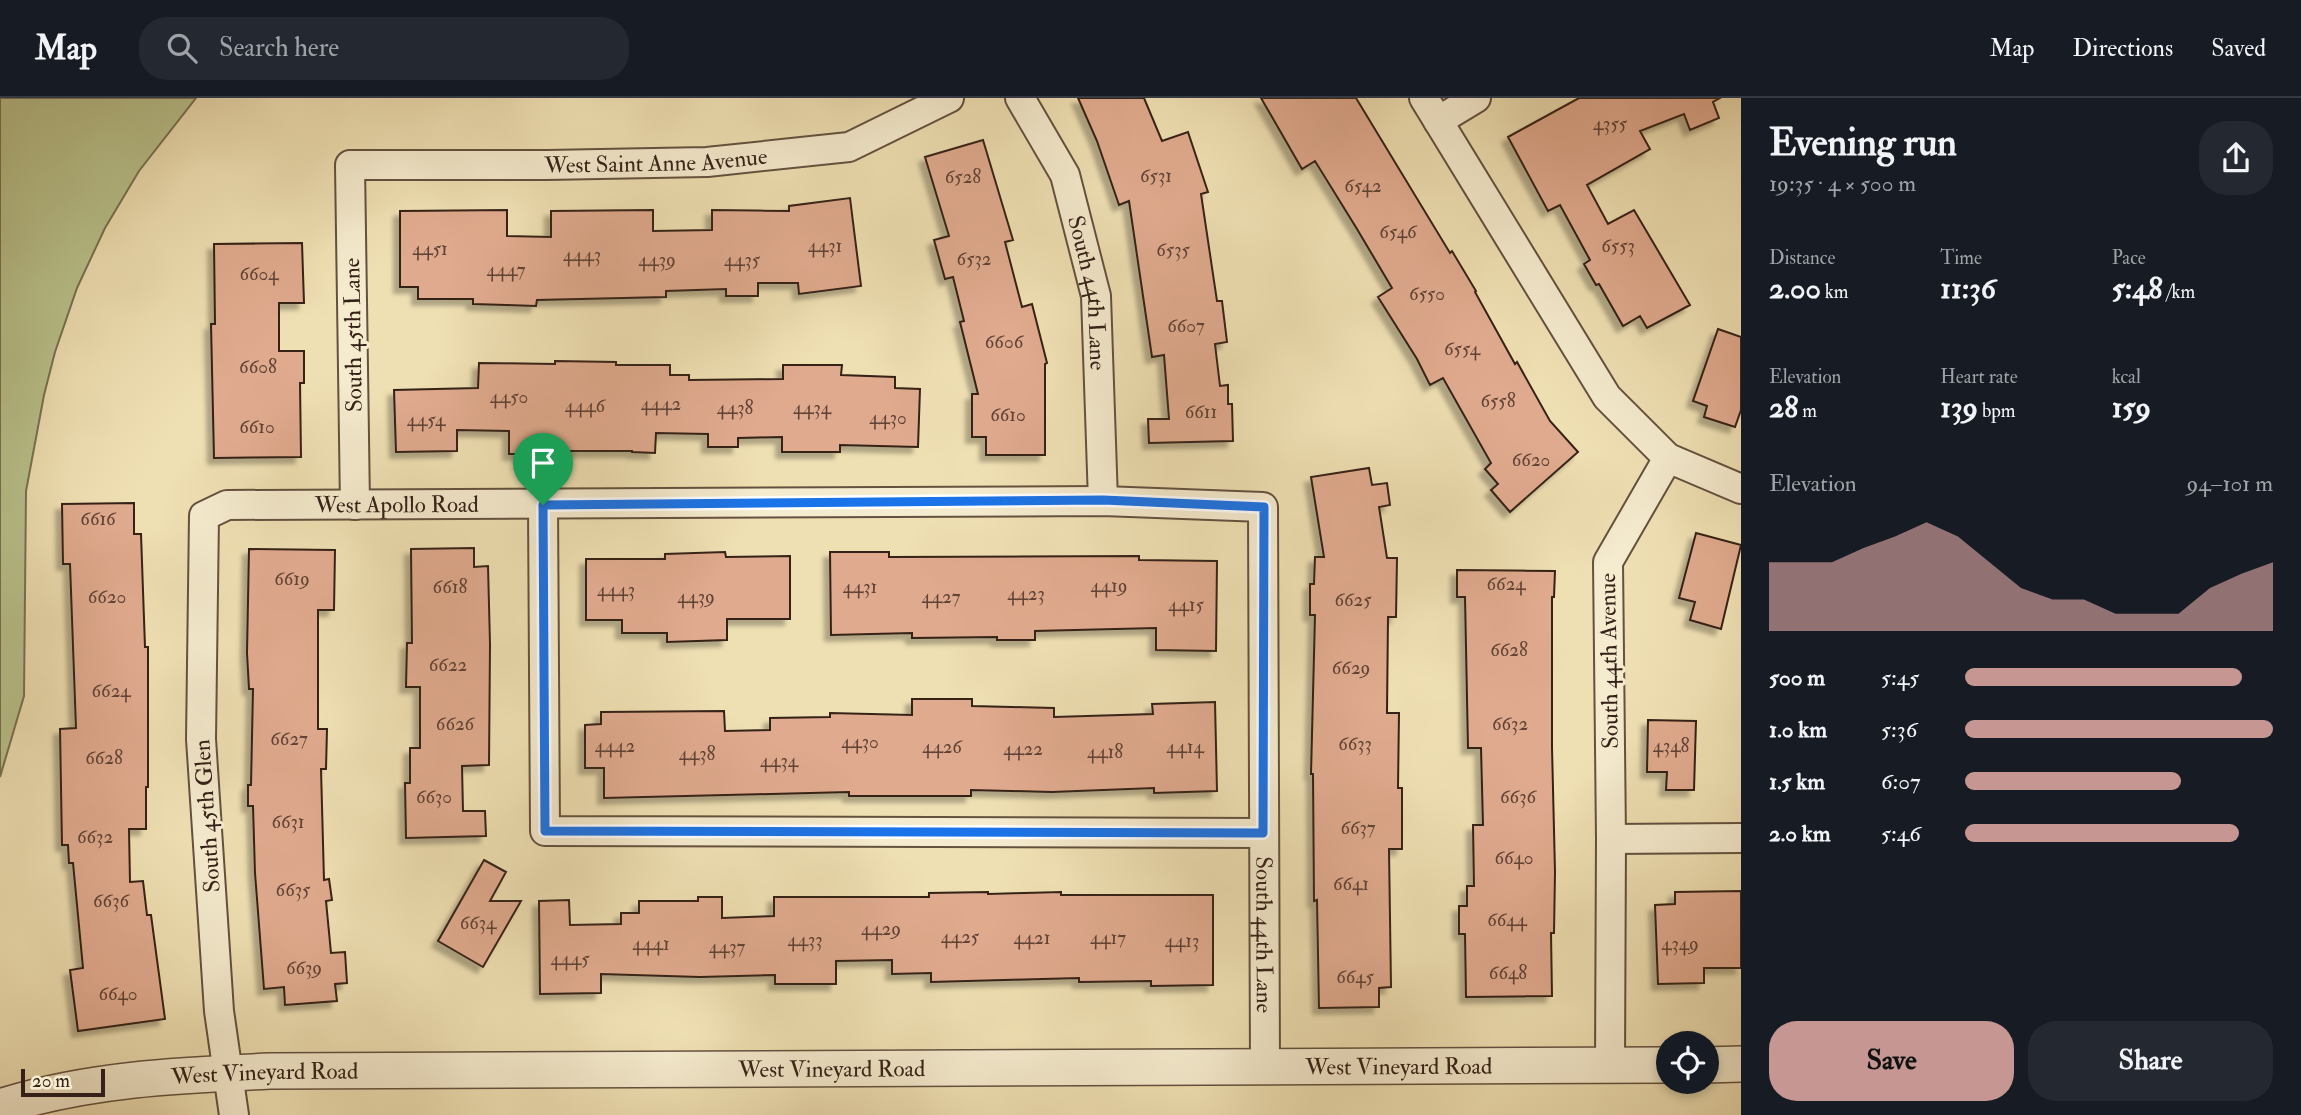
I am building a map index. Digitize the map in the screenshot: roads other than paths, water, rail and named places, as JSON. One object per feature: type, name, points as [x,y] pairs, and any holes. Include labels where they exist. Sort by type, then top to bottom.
[{"type":"street","name":"West Saint Anne Avenue","points":[[350,165],[707,162],[849,147],[949,98]]},
{"type":"street","name":"South 44th Lane","points":[[1020,98],[1065,175],[1096,296],[1103,500]]},
{"type":"street","points":[[1476,98],[1431,109],[1606,397],[1668,458],[1741,489]]},
{"type":"street","name":"South 45th Lane","points":[[350,165],[355,505]]},
{"type":"street","name":"South 44th Avenue","points":[[1610,1066],[1608,562],[1668,458]]},
{"type":"street","name":"West Apollo Road","points":[[204,516],[227,505],[1103,500],[1264,507]]},
{"type":"street","points":[[543,505],[545,831],[1263,833]]},
{"type":"street","name":"South 44th Lane","points":[[1264,507],[1265,1067]]},
{"type":"street","name":"South 45th Glen","points":[[204,516],[201,739],[219,1011],[233,1115]]},
{"type":"street","points":[[1611,839],[1741,838]]},
{"type":"street","points":[[1719,1065],[1741,1064]]},
{"type":"street","name":"West Vineyard Road","points":[[0,1107],[75,1088],[170,1076],[228,1073],[1656,1065]]}]
